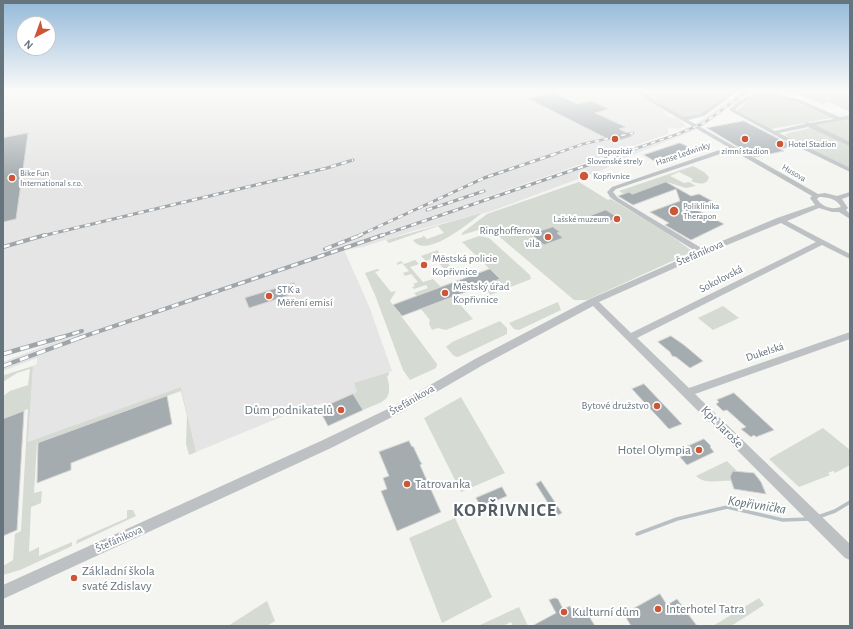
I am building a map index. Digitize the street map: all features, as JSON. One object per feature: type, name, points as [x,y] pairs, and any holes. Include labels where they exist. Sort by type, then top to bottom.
[{"type":"street","points":[[747,119],[850,170]]},
{"type":"street","points":[[775,133],[778,130],[832,119]]},
{"type":"street","name":"Husova","points":[[684,120],[817,196]]},
{"type":"street","points":[[807,124],[850,144]]},
{"type":"street","name":"Hanse Ledwinky","points":[[702,252],[616,199],[611,194],[611,189],[732,148]]},
{"type":"street","points":[[836,199],[850,194]]},
{"type":"street","points":[[845,207],[831,210],[819,206],[813,198],[817,196],[826,196],[836,199],[845,207],[850,217]]},
{"type":"street","name":"Štefánikova","points":[[3,592],[327,444],[398,409],[479,362],[593,301],[702,252],[780,220],[819,206]]},
{"type":"street","points":[[780,220],[850,257]]},
{"type":"street","name":"Sokolovská","points":[[631,338],[822,242]]},
{"type":"street","name":"Kpt. Jaroše","points":[[593,301],[850,553]]},
{"type":"street","name":"Dukelská","points":[[688,393],[850,335]]},
{"type":"shaded area","points":[[3,119],[679,119],[686,126],[678,129],[668,127],[668,134],[437,214],[676,133],[702,119],[712,119],[700,128],[630,156],[602,170],[492,211],[416,230],[363,247],[344,250],[369,306],[392,371],[355,383],[357,392],[324,406],[323,403],[293,412],[196,452],[181,387],[28,443],[33,366],[37,364],[37,358],[3,371],[3,362],[54,342],[3,357]]},
{"type":"shaded area","points":[[752,119],[824,119],[771,129]]},
{"type":"shaded area","points":[[850,119],[850,169],[785,135],[810,128],[815,124]]},
{"type":"shaded area","points":[[693,166],[704,172],[709,177],[706,182],[702,184],[691,181],[693,179],[679,172],[670,176],[684,183],[689,182],[696,186],[686,188],[667,182],[632,194],[629,192],[624,194],[619,191]]},
{"type":"shaded area","points":[[579,182],[608,200],[611,199],[641,217],[680,242],[692,252],[587,300],[574,300],[488,227],[462,235],[462,233],[487,214]]},
{"type":"shaded area","points":[[482,213],[458,231],[437,243],[419,245],[413,240],[423,237],[423,235],[427,239],[444,233],[438,226],[389,243],[386,240]]},
{"type":"shaded area","points":[[479,236],[489,238],[530,275],[531,279],[490,295],[487,289],[494,285],[492,282],[500,279],[462,242]]},
{"type":"shaded area","points":[[438,250],[439,254],[452,268],[448,273],[434,258],[426,261],[421,256]]},
{"type":"shaded area","points":[[415,260],[419,264],[410,267],[423,282],[433,279],[441,287],[417,296],[414,293],[428,288],[426,285],[414,289],[412,287],[415,286],[413,284],[418,282],[411,274],[405,276],[403,273],[409,271],[402,263],[397,265],[397,263],[401,261],[404,264]]},
{"type":"shaded area","points":[[377,269],[380,270],[375,272],[391,292],[396,291],[390,301],[437,364],[436,368],[410,380],[403,370],[375,295],[365,273]]},
{"type":"shaded area","points":[[456,296],[457,297],[455,299],[473,319],[446,330],[438,328],[432,330],[429,324],[430,320],[421,309]]},
{"type":"shaded area","points":[[558,302],[561,310],[519,330],[514,329],[509,323]]},
{"type":"shaded area","points":[[723,306],[739,318],[713,330],[698,318]]},
{"type":"shaded area","points":[[500,321],[507,328],[507,334],[458,357],[454,356],[446,347],[452,342]]},
{"type":"shaded area","points":[[33,366],[28,442],[181,387],[196,452],[189,455],[186,444],[187,416],[181,391],[37,443],[34,493],[42,491],[41,503],[31,507],[29,552],[39,547],[39,556],[72,542],[72,546],[20,570],[3,575],[3,566],[13,560],[15,534],[21,531],[28,409],[3,419],[3,396],[10,391],[28,385],[30,369],[17,373],[3,382],[4,375]]},
{"type":"shaded area","points":[[389,372],[389,375],[387,376],[389,385],[388,396],[381,402],[363,410],[353,394],[357,392],[354,383]]},
{"type":"shaded area","points":[[461,397],[505,473],[461,492],[424,418]]},
{"type":"shaded area","points":[[823,428],[850,450],[850,465],[835,473],[833,471],[828,473],[830,475],[799,487],[769,459]]},
{"type":"shaded area","points":[[727,461],[737,471],[733,471],[730,477],[731,481],[708,481],[700,479],[696,476]]},
{"type":"shaded area","points":[[127,510],[133,510],[136,516],[76,544],[77,540],[127,518]]},
{"type":"shaded area","points":[[455,518],[492,597],[442,623],[409,538]]},
{"type":"shaded area","points":[[759,598],[764,605],[731,626],[713,626]]},
{"type":"shaded area","points":[[267,601],[275,621],[267,626],[228,626]]},
{"type":"shaded area","points":[[519,607],[528,626],[513,626],[511,622],[503,626],[478,626]]},
{"type":"building","points":[[569,119],[609,119],[626,127],[619,129],[633,136],[614,142]]},
{"type":"building","name":"zimní stadion","points":[[744,121],[794,146],[780,149],[784,151],[755,157],[707,128]]},
{"type":"building","name":"Bike Fun International s.r.o.","points":[[28,133],[16,219],[3,222],[3,138]]},
{"type":"building","points":[[680,143],[693,149],[656,162],[644,155]]},
{"type":"building","name":"Poliklinika Therapon","points":[[666,182],[691,196],[699,194],[712,201],[693,208],[724,224],[691,240],[665,225],[669,223],[650,212],[680,201],[676,189],[633,205],[618,196],[629,192],[632,194]]},
{"type":"building","points":[[606,210],[619,218],[601,224],[590,216]]},
{"type":"building","name":"Ringhofferova vila","points":[[553,227],[560,232],[557,233],[563,238],[544,245],[531,234]]},
{"type":"building","name":"Městský úřad Kopřivnice","points":[[490,269],[500,279],[402,316],[393,305]]},
{"type":"building","name":"STK a Měření emisí","points":[[294,283],[299,292],[249,308],[245,298]]},
{"type":"building","points":[[671,336],[703,361],[690,368],[676,357],[672,356],[670,352],[658,342]]},
{"type":"building","name":"Bytové družstvo","points":[[644,384],[682,424],[669,429],[632,389]]},
{"type":"building","points":[[734,393],[774,430],[756,437],[754,435],[751,437],[741,429],[746,427],[727,410],[723,411],[716,404],[719,402],[717,400]]},
{"type":"building","name":"Dům podnikatelů","points":[[353,394],[363,410],[328,426],[319,409]]},
{"type":"building","points":[[167,396],[172,424],[71,463],[71,470],[37,483],[38,443]]},
{"type":"building","points":[[24,411],[17,530],[3,536],[3,419]]},
{"type":"building","name":"Hotel Olympia","points":[[704,439],[711,446],[710,447],[714,452],[687,465],[680,457],[689,453],[684,448]]},
{"type":"building","name":"Tatrovanka","points":[[409,441],[422,464],[420,465],[441,512],[397,531],[381,491],[387,489],[383,478],[389,476],[379,452]]},
{"type":"building","points":[[733,471],[754,473],[761,482],[766,494],[734,489],[730,477]]},
{"type":"building","points":[[541,481],[562,513],[556,516],[536,484]]},
{"type":"building","points":[[502,487],[507,496],[481,507],[476,498]]},
{"type":"building","name":"Interhotel Tatra","points":[[660,594],[667,605],[677,599],[697,626],[631,626],[624,614]]},
{"type":"building","name":"Kulturní dům","points":[[555,598],[558,599],[563,609],[570,606],[574,614],[584,608],[595,626],[532,626],[556,613],[549,600]]},
{"type":"waterway","name":"Kopřivnička","points":[[818,517],[835,511],[850,502]]},
{"type":"waterway","name":"Kopřivnička","points":[[637,534],[677,519],[727,507],[783,520],[810,519]]},
{"type":"railway","points":[[617,155],[678,134],[709,119]]},
{"type":"railway","points":[[552,155],[583,144],[633,133]]},
{"type":"railway","points":[[358,236],[484,178],[555,154]]},
{"type":"railway","points":[[380,236],[620,154]]},
{"type":"railway","points":[[42,236],[327,168],[353,160]]},
{"type":"railway","points":[[427,210],[484,191]]},
{"type":"railway","points":[[3,247],[45,235]]},
{"type":"railway","points":[[325,249],[361,235]]},
{"type":"railway","points":[[79,338],[383,235]]},
{"type":"railway","points":[[59,338],[82,331]]},
{"type":"railway","points":[[3,354],[62,337]]},
{"type":"railway","points":[[3,366],[82,337]]},
{"type":"place","name":"Depozitář Slovenské strely","points":[[615,139]]},
{"type":"place","name":"zimní stadion","points":[[745,139]]},
{"type":"place","name":"Hotel Stadion","points":[[780,144]]},
{"type":"place","name":"Kopřivnice","points":[[584,176]]},
{"type":"place","name":"Bike Fun International s.r.o.","points":[[12,178]]},
{"type":"place","name":"Poliklinika Therapon","points":[[674,211]]},
{"type":"place","name":"Lašské muzeum","points":[[617,219]]},
{"type":"place","name":"Ringhofferova vila","points":[[548,237]]},
{"type":"place","name":"Městská policie Kopřivnice","points":[[424,265]]},
{"type":"place","name":"Městský úřad Kopřivnice","points":[[445,293]]},
{"type":"place","name":"STK a Měření emisí","points":[[269,296]]},
{"type":"place","name":"Bytové družstvo","points":[[657,406]]},
{"type":"place","name":"Dům podnikatelů","points":[[341,410]]},
{"type":"place","name":"Hotel Olympia","points":[[699,450]]},
{"type":"place","name":"Tatrovanka","points":[[407,484]]},
{"type":"place","name":"Základní škola svaté Zdislavy","points":[[74,578]]},
{"type":"place","name":"Interhotel Tatra","points":[[658,609]]},
{"type":"place","name":"Kulturní dům","points":[[564,612]]},
{"type":"district","name":"KOPŘIVNICE","points":[[505,511]]}]
